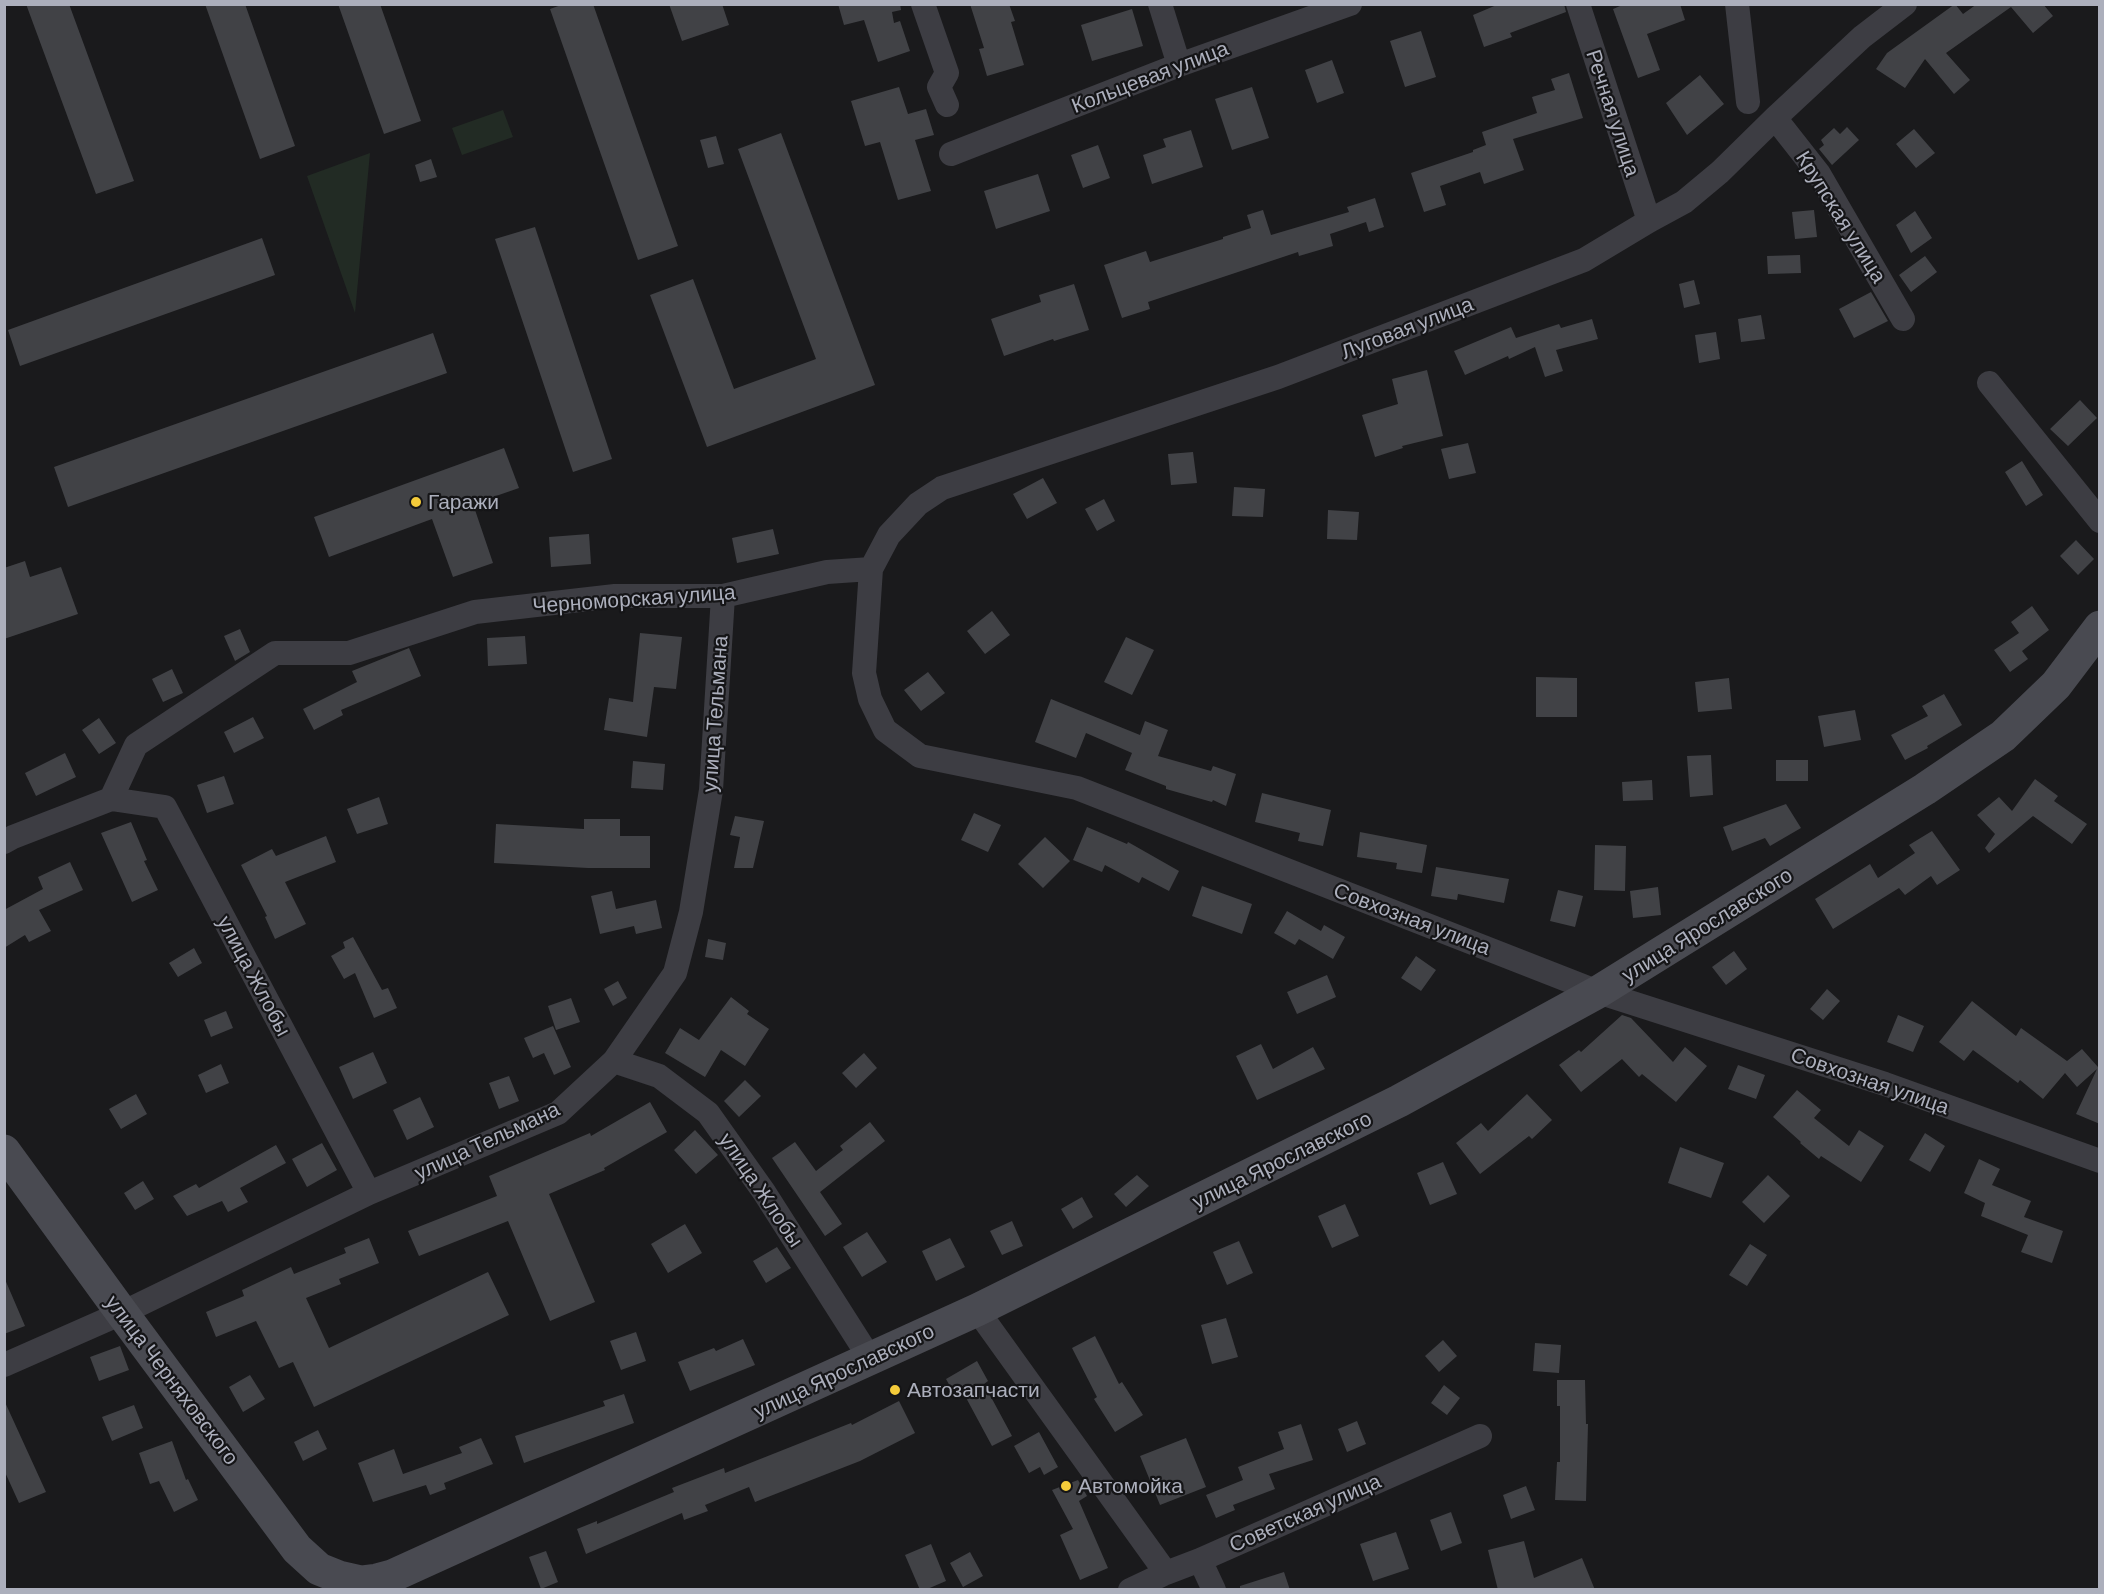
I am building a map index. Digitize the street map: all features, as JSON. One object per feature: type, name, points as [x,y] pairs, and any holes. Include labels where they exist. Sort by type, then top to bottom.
[{"type":"street","points":[[923,4],[947,73],[939,87],[947,105]]},
{"type":"street","points":[[1160,4],[1179,65]]},
{"type":"street","name":"Кольцевая улица","points":[[951,154],[1179,65],[1350,4]]},
{"type":"street","name":"Речная улица","points":[[1578,4],[1649,221]]},
{"type":"street","points":[[1737,4],[1748,102]]},
{"type":"street","name":"Луговая улица","points":[[871,569],[889,535],[918,504],[942,488],[1278,377],[1584,260],[1684,202],[1720,172],[1862,37],[1905,4]]},
{"type":"street","name":"Крупская улица","points":[[1775,118],[1819,174],[1904,319]]},
{"type":"street","points":[[1989,383],[2100,521]]},
{"type":"street","name":"Черноморская улица","points":[[111,799],[136,745],[275,653],[348,653],[475,612],[615,596],[723,596],[827,572],[871,569]]},
{"type":"street","name":"Совхозная улица","points":[[871,569],[864,673],[870,699],[885,730],[920,756],[1077,788],[1598,992],[1885,1084],[2100,1161]]},
{"type":"street","name":"улица Тельмана","points":[[4,1365],[122,1313],[369,1193],[558,1113],[614,1061],[675,973],[691,912],[711,790],[723,596]]},
{"type":"street","name":"улица Ярославского","points":[[372,1583],[978,1310],[1399,1101],[1598,992],[1925,789],[2003,736],[2056,684],[2100,627]]},
{"type":"street","points":[[4,842],[111,799]]},
{"type":"street","name":"улица Жлобы","points":[[111,799],[165,807],[369,1193]]},
{"type":"street","name":"улица Жлобы","points":[[614,1061],[659,1076],[708,1113],[764,1192],[871,1360]]},
{"type":"street","name":"улица Черняховского","points":[[4,1151],[297,1549],[319,1569],[339,1577],[372,1583]]},
{"type":"street","points":[[978,1310],[1166,1573]]},
{"type":"street","name":"Советская улица","points":[[1130,1590],[1480,1436]]},
{"type":"street","points":[[1200,1560],[1214,1590]]},
{"type":"shaded area","points":[[503,110],[513,137],[462,155],[452,128]]},
{"type":"shaded area","points":[[370,153],[355,313],[307,176]]},
{"type":"building","points":[[26,4],[69,4],[134,181],[96,194]]},
{"type":"building","points":[[205,4],[245,4],[295,146],[260,159]]},
{"type":"building","points":[[338,4],[380,4],[421,121],[384,134]]},
{"type":"building","points":[[564,4],[593,4],[678,246],[638,260],[550,9]]},
{"type":"building","points":[[669,4],[722,4],[729,25],[682,41]]},
{"type":"building","points":[[838,4],[900,4],[901,10],[892,12],[894,23],[900,21],[910,51],[878,62],[864,20],[844,25]]},
{"type":"building","points":[[970,4],[1009,4],[1015,21],[1011,22],[1024,65],[987,76],[979,49],[984,48]]},
{"type":"building","points":[[1499,4],[1564,4],[1566,12],[1510,33],[1512,37],[1484,47],[1473,15]]},
{"type":"building","points":[[1625,4],[1680,4],[1685,20],[1647,34],[1660,70],[1638,78],[1613,9]]},
{"type":"building","points":[[1955,4],[1963,14],[1977,4],[2043,4],[2053,16],[2033,33],[2011,7],[1946,53],[1970,80],[1954,94],[1925,59],[1905,88],[1876,69],[1887,53]]},
{"type":"building","points":[[1132,9],[1143,46],[1092,61],[1081,25]]},
{"type":"building","points":[[1421,31],[1436,77],[1405,87],[1390,41]]},
{"type":"building","points":[[1332,60],[1344,93],[1317,103],[1305,70]]},
{"type":"building","points":[[1569,73],[1583,118],[1513,139],[1524,170],[1484,184],[1480,172],[1440,186],[1446,205],[1424,212],[1411,173],[1473,152],[1486,145],[1482,132],[1537,113],[1532,97],[1555,90],[1551,79]]},
{"type":"building","points":[[1700,75],[1724,104],[1687,135],[1666,103]]},
{"type":"building","points":[[899,87],[908,114],[926,109],[934,135],[915,140],[931,191],[898,200],[880,142],[865,146],[851,101]]},
{"type":"building","points":[[1252,87],[1269,138],[1232,150],[1215,99]]},
{"type":"building","points":[[1847,127],[1859,140],[1832,165],[1819,149],[1824,145],[1821,140],[1834,128],[1840,134]]},
{"type":"building","points":[[1914,129],[1935,153],[1916,168],[1896,144]]},
{"type":"building","points":[[1191,130],[1203,167],[1152,184],[1143,155],[1166,147],[1163,139]]},
{"type":"building","points":[[781,133],[875,385],[707,447],[650,295],[693,279],[734,389],[816,359],[738,149]]},
{"type":"building","points":[[716,136],[724,164],[708,168],[700,140]]},
{"type":"building","points":[[1098,145],[1110,178],[1083,188],[1071,155]]},
{"type":"building","points":[[431,159],[437,177],[420,182],[415,165]]},
{"type":"building","points":[[1038,174],[1050,211],[996,229],[984,191]]},
{"type":"building","points":[[1375,198],[1384,227],[1369,232],[1366,222],[1330,234],[1333,246],[1299,256],[1298,252],[1148,302],[1150,309],[1122,318],[1104,265],[1146,251],[1150,262],[1223,239],[1223,237],[1251,228],[1247,215],[1263,210],[1271,235],[1349,212],[1347,207]]},
{"type":"building","points":[[1814,210],[1817,237],[1795,239],[1792,212]]},
{"type":"building","points":[[1915,211],[1932,238],[1911,253],[1896,225]]},
{"type":"building","points":[[535,227],[612,459],[573,472],[495,239]]},
{"type":"building","points":[[262,238],[275,275],[20,366],[8,330]]},
{"type":"building","points":[[1800,255],[1801,273],[1768,274],[1767,256]]},
{"type":"building","points":[[1925,256],[1937,272],[1911,292],[1899,275]]},
{"type":"building","points":[[1694,280],[1700,304],[1684,308],[1679,284]]},
{"type":"building","points":[[1074,284],[1089,330],[1054,341],[1053,339],[1004,356],[991,319],[1041,302],[1039,295]]},
{"type":"building","points":[[1871,292],[1888,321],[1854,338],[1839,309]]},
{"type":"building","points":[[1761,315],[1765,339],[1741,342],[1738,319]]},
{"type":"building","points":[[1592,319],[1598,339],[1556,350],[1563,371],[1545,377],[1535,347],[1465,375],[1454,351],[1511,327],[1516,338],[1559,324],[1561,328]]},
{"type":"building","points":[[1716,332],[1720,359],[1699,363],[1695,335]]},
{"type":"building","points":[[433,333],[447,373],[68,507],[54,467]]},
{"type":"building","points":[[1427,370],[1443,436],[1402,446],[1403,448],[1375,457],[1362,415],[1398,404],[1392,379]]},
{"type":"building","points":[[2080,400],[2097,418],[2068,446],[2050,429]]},
{"type":"building","points":[[1468,443],[1476,473],[1449,479],[1441,449]]},
{"type":"building","name":"Гаражи","points":[[504,448],[519,488],[473,504],[493,563],[453,577],[432,519],[329,557],[314,517]]},
{"type":"building","points":[[1193,452],[1197,483],[1171,485],[1168,454]]},
{"type":"building","points":[[2022,461],[2043,495],[2026,506],[2005,472]]},
{"type":"building","points":[[1043,478],[1057,503],[1027,519],[1013,494]]},
{"type":"building","points":[[1234,487],[1265,489],[1263,517],[1232,516]]},
{"type":"building","points":[[1104,499],[1115,521],[1097,531],[1085,509]]},
{"type":"building","points":[[1328,510],[1359,512],[1357,540],[1327,539]]},
{"type":"building","points":[[773,529],[779,554],[737,563],[732,538]]},
{"type":"building","points":[[589,534],[591,564],[551,567],[549,537]]},
{"type":"building","points":[[2076,540],[2094,559],[2078,575],[2060,556]]},
{"type":"building","points":[[25,561],[30,577],[61,567],[78,614],[4,639],[4,568]]},
{"type":"building","points":[[2032,606],[2049,630],[2022,651],[2028,659],[2010,672],[1994,650],[2019,633],[2011,622]]},
{"type":"building","points":[[992,611],[1010,635],[985,654],[967,631]]},
{"type":"building","points":[[240,629],[250,652],[235,661],[224,636]]},
{"type":"building","points":[[640,633],[682,637],[676,689],[654,687],[647,737],[604,730],[609,698],[633,702]]},
{"type":"building","points":[[525,636],[527,664],[488,666],[487,638]]},
{"type":"building","points":[[1126,637],[1154,650],[1132,695],[1104,682]]},
{"type":"building","points":[[409,648],[421,676],[341,710],[343,715],[314,730],[303,709],[357,682],[352,671]]},
{"type":"building","points":[[172,669],[183,693],[163,702],[152,679]]},
{"type":"building","points":[[928,672],[945,693],[921,711],[904,690]]},
{"type":"building","points":[[1536,677],[1577,678],[1577,717],[1536,717]]},
{"type":"building","points":[[1729,678],[1732,709],[1698,712],[1695,682]]},
{"type":"building","points":[[1944,694],[1962,725],[1927,746],[1928,748],[1905,760],[1891,735],[1928,716],[1922,706]]},
{"type":"building","points":[[1051,699],[1140,735],[1145,721],[1168,730],[1158,756],[1211,771],[1213,766],[1236,774],[1226,806],[1213,800],[1212,802],[1166,789],[1166,786],[1125,770],[1132,753],[1086,733],[1076,758],[1035,742]]},
{"type":"building","points":[[1855,710],[1861,740],[1824,747],[1818,716]]},
{"type":"building","points":[[253,717],[264,738],[234,753],[224,732]]},
{"type":"building","points":[[99,718],[116,743],[99,754],[82,730]]},
{"type":"building","points":[[65,753],[76,777],[36,796],[25,773]]},
{"type":"building","points":[[1711,755],[1713,795],[1690,797],[1687,756]]},
{"type":"building","points":[[1776,760],[1808,760],[1808,781],[1776,781]]},
{"type":"building","points":[[633,761],[665,764],[663,790],[631,788]]},
{"type":"building","points":[[224,776],[234,804],[207,813],[197,785]]},
{"type":"building","points":[[2035,779],[2058,796],[2054,801],[2087,824],[2072,844],[2033,816],[1989,853],[1985,848],[1995,834],[1977,815],[1999,797],[2012,811]]},
{"type":"building","points":[[1652,780],[1653,800],[1623,801],[1622,782]]},
{"type":"building","points":[[1262,793],[1331,810],[1323,846],[1298,841],[1300,833],[1255,822]]},
{"type":"building","points":[[379,797],[388,824],[357,834],[347,809]]},
{"type":"building","points":[[1786,804],[1801,828],[1770,846],[1765,838],[1732,851],[1723,827]]},
{"type":"building","points":[[974,813],[1001,825],[988,852],[961,840]]},
{"type":"building","points":[[735,816],[764,821],[753,868],[734,868],[740,837],[730,835]]},
{"type":"building","points":[[584,819],[620,819],[620,836],[650,836],[650,868],[588,868],[494,863],[496,824],[584,829]]},
{"type":"building","points":[[131,822],[147,860],[144,861],[158,890],[132,902],[101,833]]},
{"type":"building","points":[[1087,827],[1127,844],[1128,842],[1179,871],[1169,891],[1142,877],[1139,883],[1105,865],[1102,872],[1073,860]]},
{"type":"building","points":[[1932,831],[1960,870],[1937,885],[1931,876],[1905,895],[1899,888],[1833,929],[1815,899],[1870,864],[1878,878],[1915,853],[1909,845]]},
{"type":"building","points":[[1360,832],[1427,845],[1422,873],[1396,869],[1397,863],[1357,857]]},
{"type":"building","points":[[326,836],[336,862],[285,882],[306,924],[275,939],[265,917],[267,916],[241,865],[272,849],[276,856]]},
{"type":"building","points":[[1045,837],[1070,861],[1043,888],[1018,864]]},
{"type":"building","points":[[1595,845],[1626,846],[1625,891],[1594,890]]},
{"type":"building","points":[[70,862],[83,890],[39,910],[51,931],[29,942],[25,935],[4,948],[4,910],[43,889],[38,877]]},
{"type":"building","points":[[1436,867],[1509,879],[1504,903],[1458,894],[1457,900],[1431,896]]},
{"type":"building","points":[[1202,886],[1252,904],[1242,934],[1192,916]]},
{"type":"building","points":[[1658,887],[1661,915],[1633,918],[1630,891]]},
{"type":"building","points":[[1558,890],[1583,896],[1575,927],[1550,921]]},
{"type":"building","points":[[612,891],[616,909],[656,900],[662,928],[636,934],[634,926],[600,934],[591,896]]},
{"type":"building","points":[[1287,911],[1321,931],[1324,925],[1345,937],[1333,959],[1299,939],[1295,945],[1274,933]]},
{"type":"building","points":[[353,937],[382,990],[388,988],[397,1008],[374,1018],[355,973],[344,979],[331,956],[345,948],[343,942]]},
{"type":"building","points":[[708,939],[726,943],[723,960],[705,957]]},
{"type":"building","points":[[194,948],[202,963],[178,977],[169,963]]},
{"type":"building","points":[[1734,951],[1747,969],[1726,985],[1712,967]]},
{"type":"building","points":[[1416,956],[1436,970],[1421,991],[1401,978]]},
{"type":"building","points":[[1327,975],[1336,997],[1297,1014],[1287,992]]},
{"type":"building","points":[[618,981],[627,998],[613,1006],[604,989]]},
{"type":"building","points":[[1827,989],[1840,1001],[1823,1020],[1810,1009]]},
{"type":"building","points":[[731,997],[749,1011],[747,1014],[769,1029],[745,1066],[721,1050],[705,1077],[665,1053],[680,1028],[699,1040]]},
{"type":"building","points":[[571,998],[580,1022],[556,1030],[548,1006]]},
{"type":"building","points":[[1972,1001],[2016,1036],[2021,1028],[2067,1061],[2082,1049],[2098,1067],[2100,1063],[2100,1124],[2076,1114],[2097,1069],[2077,1087],[2065,1073],[2043,1099],[2020,1080],[2018,1083],[1973,1050],[1964,1061],[1939,1042]]},
{"type":"building","points":[[226,1011],[233,1028],[211,1037],[204,1020]]},
{"type":"building","points":[[1622,1015],[1631,1018],[1673,1062],[1685,1047],[1707,1066],[1676,1102],[1642,1074],[1639,1077],[1622,1059],[1581,1092],[1559,1065],[1579,1050],[1581,1052]]},
{"type":"building","points":[[1898,1015],[1924,1026],[1913,1052],[1887,1042]]},
{"type":"building","points":[[553,1026],[571,1067],[554,1075],[544,1053],[533,1058],[524,1038]]},
{"type":"building","points":[[1261,1044],[1273,1069],[1313,1047],[1325,1069],[1257,1100],[1236,1056]]},
{"type":"building","points":[[373,1052],[387,1083],[353,1099],[339,1067]]},
{"type":"building","points":[[864,1053],[877,1068],[856,1088],[842,1073]]},
{"type":"building","points":[[221,1064],[229,1083],[206,1093],[198,1075]]},
{"type":"building","points":[[1738,1065],[1765,1075],[1756,1099],[1728,1089]]},
{"type":"building","points":[[509,1076],[519,1101],[499,1109],[489,1083]]},
{"type":"building","points":[[745,1080],[761,1096],[739,1117],[724,1101]]},
{"type":"building","points":[[1797,1090],[1821,1110],[1814,1118],[1849,1146],[1859,1130],[1884,1146],[1861,1182],[1821,1156],[1819,1159],[1773,1117]]},
{"type":"building","points":[[136,1094],[147,1114],[121,1129],[109,1109]]},
{"type":"building","points":[[1527,1094],[1552,1120],[1532,1139],[1529,1136],[1480,1174],[1456,1143],[1481,1123],[1488,1131]]},
{"type":"building","points":[[420,1097],[434,1127],[407,1140],[393,1110]]},
{"type":"building","points":[[650,1102],[667,1132],[604,1168],[605,1170],[549,1194],[595,1302],[550,1321],[508,1221],[419,1256],[408,1231],[497,1196],[489,1176],[590,1133],[591,1136]]},
{"type":"building","points":[[870,1122],[885,1141],[820,1192],[842,1224],[825,1236],[772,1158],[795,1142],[816,1171],[843,1150],[840,1146]]},
{"type":"building","points":[[695,1130],[718,1155],[696,1174],[674,1150]]},
{"type":"building","points":[[1925,1133],[1945,1146],[1930,1172],[1909,1160]]},
{"type":"building","points":[[322,1143],[337,1170],[307,1187],[292,1159]]},
{"type":"building","points":[[276,1145],[286,1163],[240,1188],[248,1202],[228,1212],[222,1201],[187,1216],[173,1196],[196,1184],[199,1188]]},
{"type":"building","points":[[1680,1147],[1724,1163],[1711,1198],[1668,1183]]},
{"type":"building","points":[[1979,1159],[2000,1169],[1992,1185],[2031,1201],[2024,1217],[2063,1231],[2052,1263],[2021,1252],[2028,1235],[1981,1216],[1985,1203],[1964,1193]]},
{"type":"building","points":[[1443,1162],[1457,1194],[1430,1205],[1417,1173]]},
{"type":"building","points":[[1137,1175],[1149,1186],[1126,1207],[1114,1194]]},
{"type":"building","points":[[1768,1175],[1790,1196],[1764,1223],[1742,1202]]},
{"type":"building","points":[[143,1181],[154,1199],[135,1210],[124,1193]]},
{"type":"building","points":[[1082,1197],[1093,1217],[1073,1229],[1061,1209]]},
{"type":"building","points":[[1345,1204],[1359,1236],[1332,1248],[1318,1216]]},
{"type":"building","points":[[1012,1221],[1023,1246],[1002,1255],[990,1231]]},
{"type":"building","points":[[685,1224],[702,1253],[668,1273],[651,1244]]},
{"type":"building","points":[[867,1232],[887,1262],[862,1277],[843,1247]]},
{"type":"building","points":[[369,1238],[379,1263],[339,1279],[341,1284],[306,1298],[329,1348],[488,1272],[509,1315],[314,1407],[293,1362],[279,1368],[256,1321],[216,1337],[206,1312],[244,1296],[242,1290],[291,1267],[294,1274],[346,1253],[344,1248]]},
{"type":"building","points":[[950,1238],[965,1267],[936,1281],[922,1251]]},
{"type":"building","points":[[1239,1241],[1253,1273],[1227,1285],[1213,1252]]},
{"type":"building","points":[[1750,1244],[1767,1255],[1747,1286],[1729,1275]]},
{"type":"building","points":[[777,1247],[791,1268],[766,1283],[753,1261]]},
{"type":"building","points":[[4,1277],[25,1326],[4,1334]]},
{"type":"building","points":[[1226,1318],[1238,1357],[1212,1364],[1201,1325]]},
{"type":"building","points":[[636,1332],[646,1361],[621,1370],[610,1341]]},
{"type":"building","points":[[1095,1336],[1119,1384],[1122,1382],[1143,1415],[1115,1432],[1094,1399],[1097,1397],[1072,1348]]},
{"type":"building","points":[[743,1339],[755,1365],[690,1391],[678,1362],[714,1348],[716,1351]]},
{"type":"building","points":[[1443,1340],[1457,1356],[1439,1372],[1425,1356]]},
{"type":"building","points":[[1535,1343],[1561,1345],[1559,1373],[1533,1371]]},
{"type":"building","points":[[120,1346],[129,1370],[99,1381],[90,1357]]},
{"type":"building","points":[[977,1361],[988,1381],[984,1384],[1012,1436],[992,1446],[964,1394],[957,1399],[946,1379]]},
{"type":"building","points":[[250,1375],[265,1399],[243,1412],[229,1387]]},
{"type":"building","points":[[1557,1380],[1585,1380],[1586,1424],[1588,1424],[1586,1501],[1555,1500],[1557,1462],[1560,1462],[1560,1406],[1557,1406]]},
{"type":"building","points":[[1444,1385],[1460,1398],[1447,1415],[1431,1403]]},
{"type":"building","points":[[624,1394],[634,1423],[524,1463],[515,1436],[605,1406],[603,1401]]},
{"type":"building","points":[[4,1400],[46,1492],[19,1503],[4,1470]]},
{"type":"building","points":[[899,1401],[915,1433],[860,1461],[755,1502],[749,1487],[705,1505],[708,1511],[684,1520],[682,1513],[586,1554],[577,1529],[597,1521],[597,1524],[674,1492],[672,1488],[724,1468],[725,1473],[851,1423],[852,1425]]},
{"type":"building","points":[[134,1405],[143,1428],[112,1441],[102,1417]]},
{"type":"building","points":[[1357,1421],[1366,1444],[1347,1452],[1338,1429]]},
{"type":"building","points":[[1301,1424],[1313,1460],[1269,1474],[1275,1489],[1233,1505],[1235,1510],[1216,1518],[1206,1495],[1243,1480],[1238,1467],[1284,1449],[1278,1432]]},
{"type":"building","points":[[318,1430],[327,1449],[303,1461],[294,1442]]},
{"type":"building","points":[[1039,1432],[1058,1467],[1044,1475],[1040,1467],[1029,1473],[1014,1446]]},
{"type":"building","points":[[481,1438],[493,1464],[444,1483],[446,1489],[430,1495],[426,1485],[373,1502],[358,1463],[394,1449],[403,1474],[462,1453],[459,1447]]},
{"type":"building","points":[[1186,1438],[1206,1487],[1160,1505],[1140,1456]]},
{"type":"building","points":[[172,1441],[186,1480],[188,1479],[198,1500],[174,1512],[159,1481],[150,1484],[139,1453]]},
{"type":"building","points":[[1078,1480],[1087,1496],[1079,1501],[1108,1568],[1080,1580],[1060,1535],[1073,1529],[1052,1490]]},
{"type":"building","points":[[1526,1486],[1535,1510],[1511,1519],[1503,1495]]},
{"type":"building","points":[[1451,1512],[1462,1543],[1441,1551],[1430,1520]]},
{"type":"building","points":[[1396,1532],[1409,1569],[1373,1581],[1360,1544]]},
{"type":"building","points":[[1524,1541],[1534,1578],[1582,1558],[1595,1590],[1498,1590],[1488,1550]]},
{"type":"building","points":[[931,1544],[946,1581],[920,1590],[905,1555]]},
{"type":"building","points":[[546,1551],[558,1582],[541,1589],[529,1557]]},
{"type":"building","points":[[970,1552],[983,1576],[963,1587],[950,1563]]},
{"type":"building","points":[[1284,1572],[1290,1590],[1240,1590],[1240,1586]]},
{"type":"place","name":"Гаражи","points":[[416,502]]},
{"type":"place","name":"Автозапчасти","points":[[895,1390]]},
{"type":"place","name":"Автомойка","points":[[1066,1486]]}]
